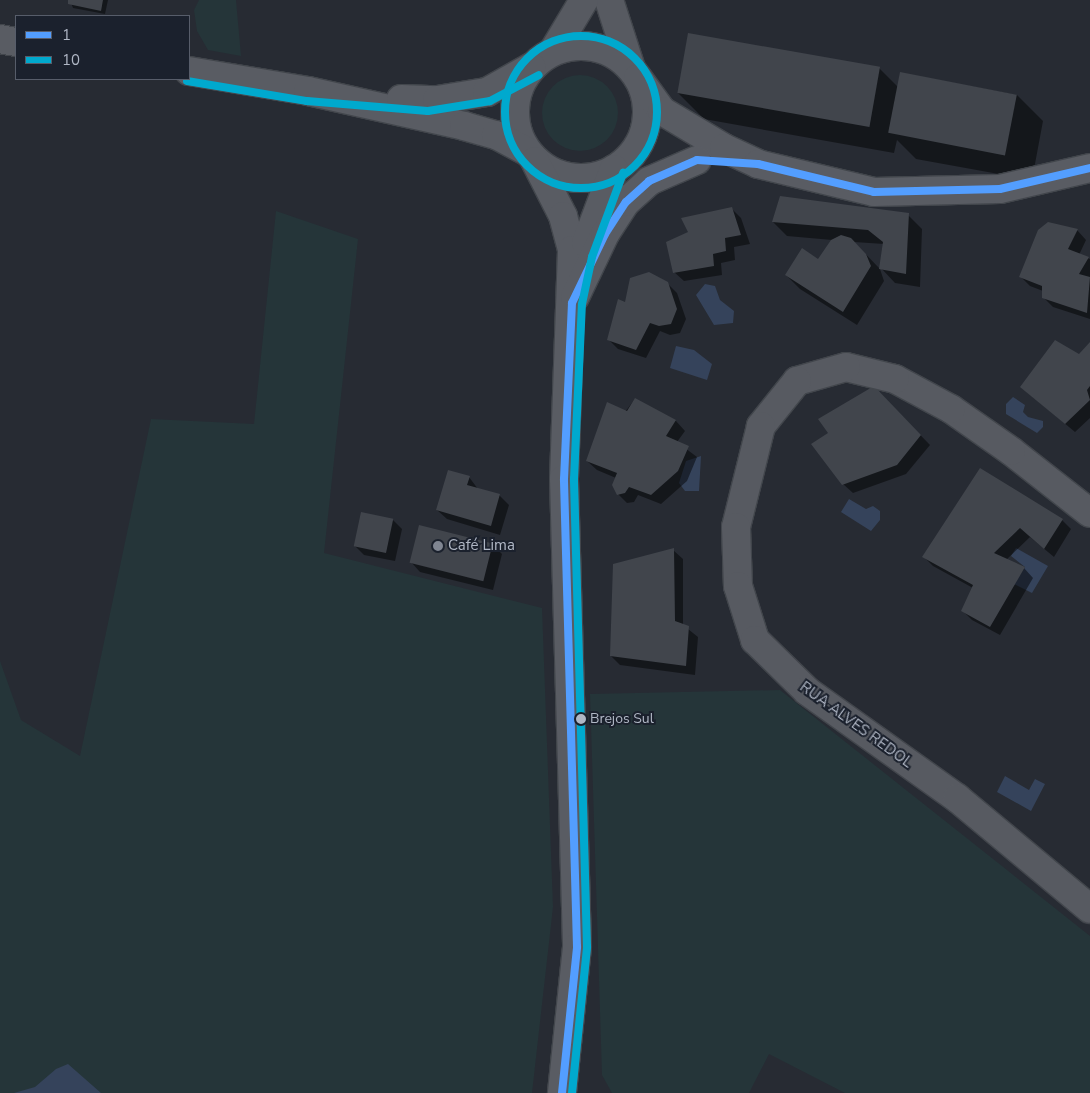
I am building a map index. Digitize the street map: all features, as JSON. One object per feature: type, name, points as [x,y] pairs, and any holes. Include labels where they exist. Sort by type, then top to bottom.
[{"type":"main road","points":[[0,39],[15,42]]},
{"type":"main road","points":[[308,91],[437,100],[487,92],[544,58],[584,45],[603,49],[634,71],[662,111],[724,148],[758,164]]},
{"type":"main road","points":[[544,58],[519,87],[514,108],[519,138],[531,156],[563,216],[572,250],[572,303],[564,479],[577,948],[562,1093]]},
{"type":"main road","points":[[190,71],[308,91],[464,126],[496,136],[561,176],[584,179],[623,163],[697,160],[758,164],[874,192],[1000,189],[1090,168]]},
{"type":"main road","points":[[572,303],[582,254],[623,163],[640,143],[647,122],[647,99],[634,71]]},
{"type":"main road","points":[[572,303],[605,234],[626,202],[649,181],[697,160]]},
{"type":"main road","points":[[565,1063],[583,1093]]},
{"type":"street","points":[[544,58],[584,0]]},
{"type":"street","points":[[609,0],[634,71]]},
{"type":"street","name":"RUA ALVES REDOL","points":[[1090,513],[1011,451],[950,410],[894,379],[846,367],[797,381],[761,426],[736,527],[738,586],[755,640],[807,691],[957,798],[1090,909]]},
{"type":"shaded area","points":[[199,0],[236,0],[241,56],[208,50],[197,31],[194,10]]},
{"type":"shaded area","points":[[573,75],[587,75],[601,81],[612,92],[618,106],[615,128],[607,140],[587,151],[573,151],[559,145],[548,134],[542,120],[542,106],[548,92],[559,81]]},
{"type":"shaded area","points":[[276,211],[358,239],[324,553],[542,608],[553,907],[532,1093],[0,1093],[0,661],[21,720],[80,756],[151,419],[254,424]]},
{"type":"shaded area","points":[[780,690],[1090,936],[1090,1093],[845,1093],[769,1054],[749,1093],[612,1093],[602,1075],[590,694]]},
{"type":"water","points":[[705,284],[715,286],[720,300],[734,311],[733,323],[714,325],[696,295]]},
{"type":"water","points":[[676,346],[694,350],[712,364],[707,380],[670,368]]},
{"type":"water","points":[[1013,397],[1025,405],[1023,412],[1028,417],[1043,421],[1043,427],[1037,433],[1006,414],[1006,404]]},
{"type":"water","points":[[701,456],[699,491],[685,491],[679,483],[686,461]]},
{"type":"water","points":[[849,499],[866,509],[873,506],[880,511],[880,520],[871,531],[841,512]]},
{"type":"water","points":[[1016,548],[1048,566],[1032,593],[1014,584],[1025,567],[1011,556]]},
{"type":"water","points":[[1005,776],[1029,790],[1035,779],[1045,784],[1031,811],[997,792]]},
{"type":"water","points":[[68,1064],[101,1093],[14,1093],[35,1087],[56,1069]]},
{"type":"building","points":[[68,0],[103,0],[101,11],[68,4]]},
{"type":"building","points":[[688,33],[880,67],[869,127],[677,93]]},
{"type":"building","points":[[900,72],[1017,95],[1005,156],[888,133]]},
{"type":"building","points":[[780,196],[909,213],[906,274],[879,269],[883,242],[868,230],[772,222]]},
{"type":"building","points":[[732,207],[741,235],[725,238],[726,251],[713,254],[714,266],[673,273],[666,242],[688,232],[681,218]]},
{"type":"building","points":[[1048,222],[1078,229],[1068,249],[1089,257],[1079,274],[1090,277],[1087,313],[1042,298],[1042,286],[1019,277],[1038,230]]},
{"type":"building","points":[[841,235],[851,238],[866,254],[871,266],[843,312],[785,275],[802,248],[818,259],[831,240]]},
{"type":"building","points":[[649,272],[668,282],[677,309],[671,324],[659,326],[650,323],[636,350],[607,340],[618,299],[625,302],[630,278]]},
{"type":"building","points":[[1055,340],[1079,354],[1090,342],[1090,386],[1087,390],[1090,400],[1065,424],[1020,387]]},
{"type":"building","points":[[874,386],[921,435],[897,465],[842,485],[811,444],[828,433],[818,419]]},
{"type":"building","points":[[635,398],[676,420],[666,436],[689,446],[678,471],[651,495],[629,487],[625,493],[617,495],[612,485],[617,473],[586,461],[607,402],[627,411]]},
{"type":"building","points":[[980,468],[1063,519],[1044,549],[1020,528],[994,553],[1025,567],[990,627],[961,611],[973,585],[922,557]]},
{"type":"building","points":[[448,470],[470,476],[467,485],[500,494],[491,526],[436,510]]},
{"type":"building","points":[[361,512],[393,519],[386,553],[354,546]]},
{"type":"building","points":[[419,525],[493,543],[483,581],[410,563]]},
{"type":"building","points":[[674,548],[675,621],[689,626],[686,666],[610,656],[613,564]]},
{"type":"transit line","name":"10","points":[[581,36],[596,37],[610,42],[635,58],[651,83],[656,97],[657,112],[656,127],[651,141],[635,166],[610,182],[596,187],[581,188],[566,187],[552,182],[527,166],[511,141],[506,127],[505,112],[506,97],[511,83],[527,58],[552,42],[566,37],[581,36]]},
{"type":"transit line","name":"10","points":[[187,81],[307,101],[428,111],[490,101],[539,75]]},
{"type":"transit line","name":"1","points":[[562,1093],[577,947],[564,479],[572,303],[605,234],[626,202],[649,181],[697,160],[758,164],[874,192],[1000,189],[1090,168]]},
{"type":"transit line","name":"10","points":[[572,1093],[587,947],[574,479],[582,304],[592,257],[623,173]]},
{"type":"place","name":"Café Lima","points":[[438,546]]},
{"type":"place","name":"Brejos Sul","points":[[581,719]]}]
